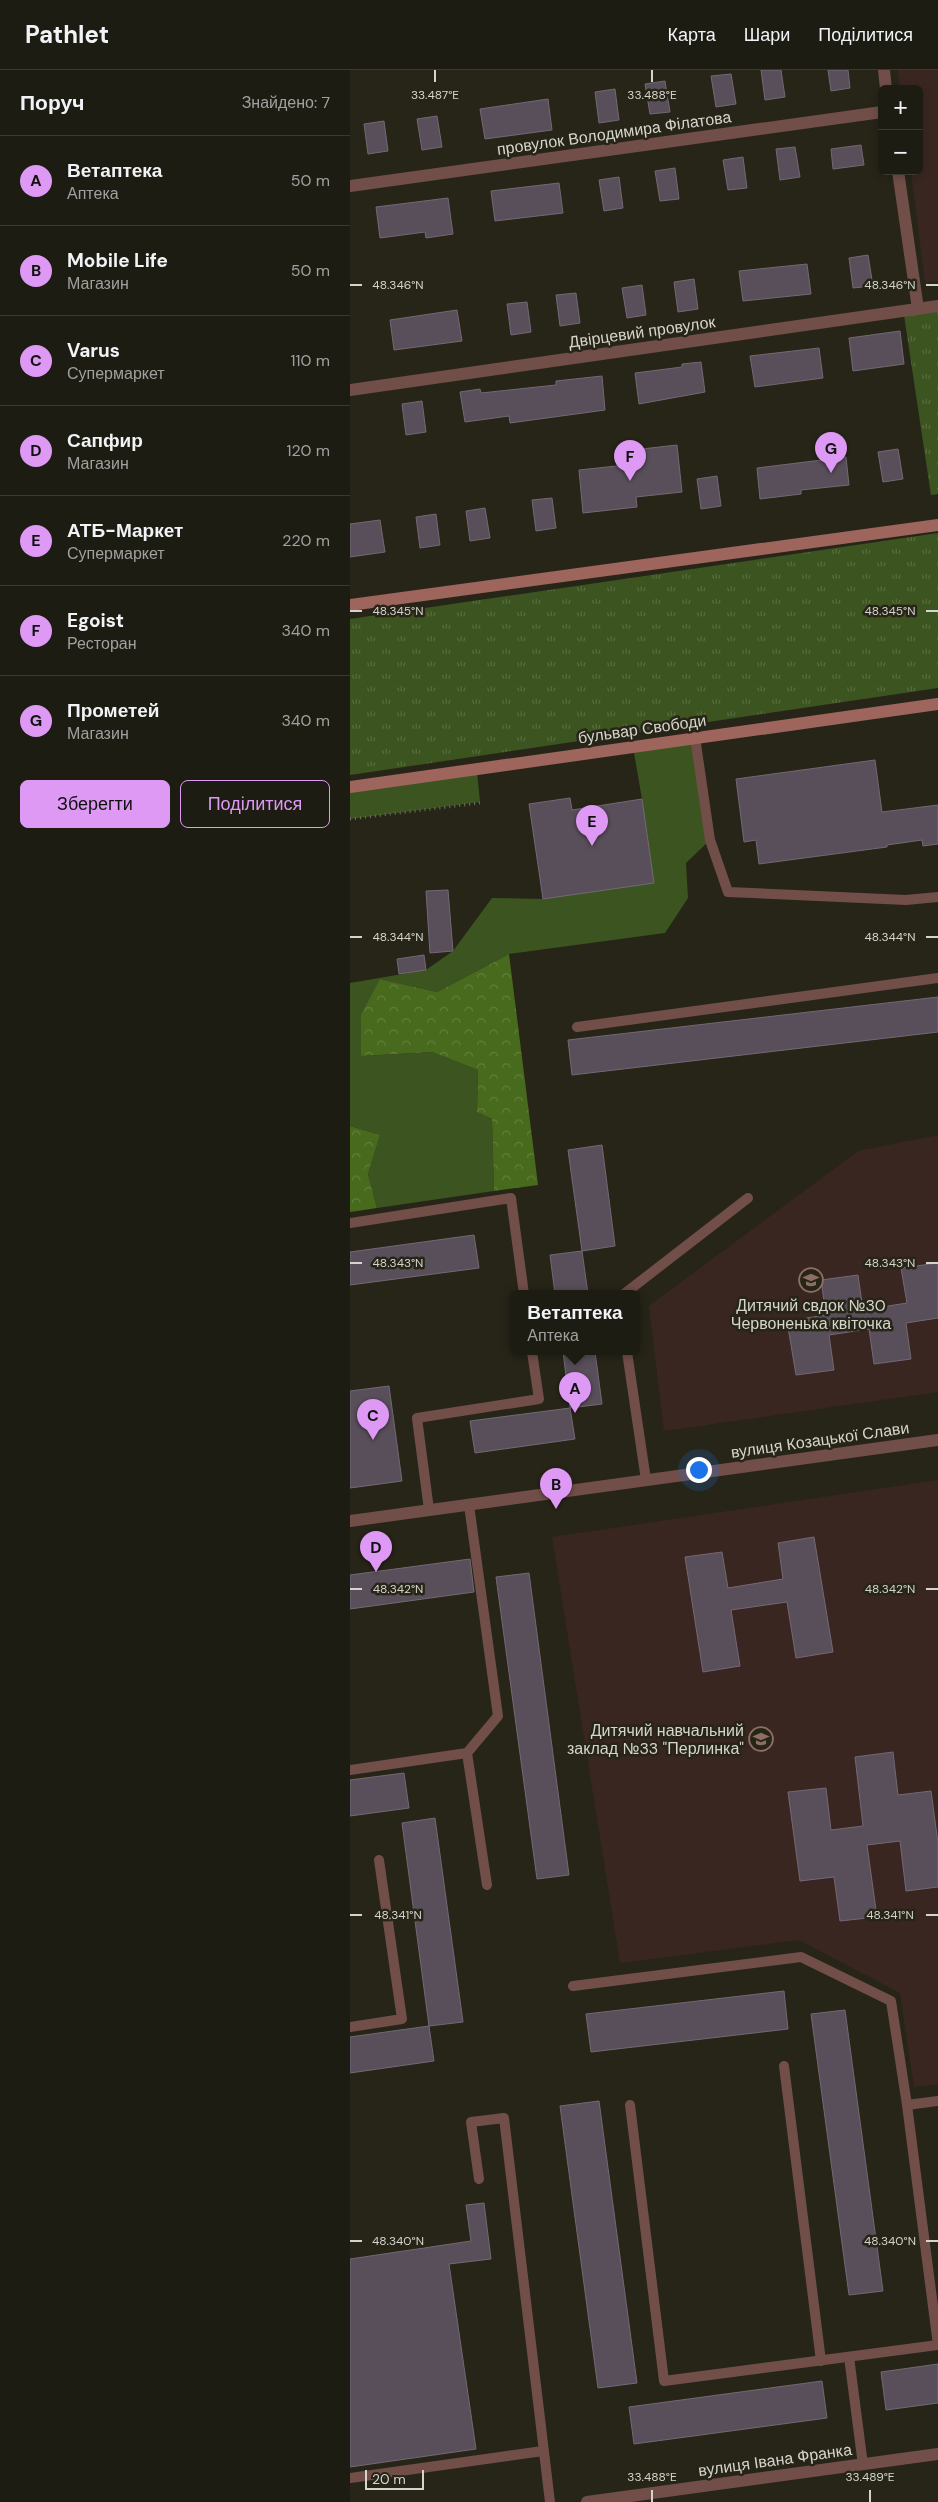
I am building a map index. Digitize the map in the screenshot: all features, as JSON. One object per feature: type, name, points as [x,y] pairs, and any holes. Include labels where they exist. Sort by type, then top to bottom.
[{"type":"street","points":[[884,70],[886,85]]},
{"type":"street","name":"провулок Володимира Філатова","points":[[350,186],[878,113]]},
{"type":"street","points":[[899,175],[918,309]]},
{"type":"street","name":"Двірцевий провулок","points":[[350,390],[938,306]]},
{"type":"street","points":[[350,605],[938,525]]},
{"type":"street","name":"бульвар Свободи","points":[[350,787],[938,704]]},
{"type":"street","name":"вулиця Козацької Слави","points":[[350,1521],[938,1440]]},
{"type":"street","name":"вулиця Івана Франка","points":[[587,2502],[938,2454]]},
{"type":"lane","points":[[695,737],[710,840],[728,892],[906,900],[938,897]]},
{"type":"lane","points":[[576,1027],[938,978]]},
{"type":"lane","points":[[350,1222],[511,1198],[523,1290]]},
{"type":"lane","points":[[629,1290],[748,1198]]},
{"type":"lane","points":[[429,1510],[417,1418],[539,1399],[532,1355]]},
{"type":"lane","points":[[627,1355],[646,1480]]},
{"type":"lane","points":[[350,1770],[467,1753],[498,1716],[468,1505]]},
{"type":"lane","points":[[467,1753],[487,1885]]},
{"type":"lane","points":[[350,2027],[402,2019],[379,1860]]},
{"type":"lane","points":[[573,1986],[802,1957],[891,2001],[907,2105],[938,2345],[664,2381],[630,2105]]},
{"type":"lane","points":[[784,2066],[821,2361]]},
{"type":"lane","points":[[907,2105],[938,2101]]},
{"type":"lane","points":[[479,2179],[471,2122],[504,2118],[550,2502]]},
{"type":"lane","points":[[849,2357],[863,2465]]},
{"type":"lane","points":[[350,2478],[543,2451]]},
{"type":"path","points":[[350,819],[480,803]]},
{"type":"shaded area","points":[[898,70],[938,70],[938,281],[925,283],[912,175],[923,175],[923,85],[900,85]]},
{"type":"shaded area","name":"Дитячий свдок №30 Червоненька квіточка","points":[[938,1135],[938,1392],[664,1431],[649,1306],[858,1151]]},
{"type":"shaded area","name":"Дитячий навчальний заклад №33 \"Перлинка\"","points":[[938,1480],[938,2084],[914,2087],[900,1993],[799,1940],[620,1963],[552,1537]]},
{"type":"green space","points":[[938,310],[938,494],[931,495],[904,315]]},
{"type":"green space","points":[[938,533],[938,688],[350,775],[350,619]]},
{"type":"green space","points":[[695,737],[710,840],[686,863],[688,898],[665,933],[509,954],[437,992],[380,979],[362,1056],[432,1052],[478,1070],[477,1112],[492,1119],[494,1191],[377,1208],[368,1174],[380,1135],[350,1126],[350,983],[426,970],[453,951],[492,898],[543,899],[642,799],[633,747]]},
{"type":"green space","points":[[477,771],[480,802],[350,819],[350,789]]},
{"type":"green space","points":[[509,954],[538,1185],[494,1191],[492,1119],[477,1112],[478,1070],[432,1052],[361,1056],[361,1015],[380,979],[437,992]]},
{"type":"green space","points":[[350,1126],[380,1135],[368,1174],[377,1208],[350,1212]]},
{"type":"building","points":[[761,70],[781,70],[785,97],[765,100]]},
{"type":"building","points":[[828,70],[848,70],[850,88],[831,91]]},
{"type":"building","points":[[731,74],[736,104],[716,107],[711,76]]},
{"type":"building","points":[[665,81],[670,112],[650,114],[645,84]]},
{"type":"building","points":[[615,89],[619,120],[599,123],[595,92]]},
{"type":"building","points":[[548,99],[552,130],[485,139],[480,109]]},
{"type":"building","points":[[437,116],[442,147],[422,150],[417,119]]},
{"type":"building","points":[[384,121],[388,151],[368,154],[364,124]]},
{"type":"building","points":[[861,145],[864,165],[833,169],[831,149]]},
{"type":"building","points":[[795,147],[800,177],[780,180],[776,149]]},
{"type":"building","points":[[743,157],[747,188],[728,190],[723,160]]},
{"type":"building","points":[[675,168],[679,199],[660,201],[655,171]]},
{"type":"building","points":[[619,177],[623,208],[604,211],[599,180]]},
{"type":"building","points":[[559,183],[563,213],[495,221],[491,191]]},
{"type":"building","points":[[448,198],[453,234],[426,238],[425,232],[380,238],[376,207]]},
{"type":"building","points":[[868,255],[873,286],[853,288],[849,258]]},
{"type":"building","points":[[807,264],[811,294],[743,301],[739,271]]},
{"type":"building","points":[[694,279],[698,309],[678,312],[674,282]]},
{"type":"building","points":[[642,285],[646,315],[627,318],[622,288]]},
{"type":"building","points":[[576,293],[580,323],[560,326],[556,295]]},
{"type":"building","points":[[527,302],[531,332],[511,335],[507,304]]},
{"type":"building","points":[[457,310],[462,341],[394,350],[390,320]]},
{"type":"building","points":[[900,331],[904,364],[853,371],[849,338]]},
{"type":"building","points":[[819,348],[823,378],[755,387],[750,356]]},
{"type":"building","points":[[701,362],[705,392],[639,404],[635,373],[682,367],[682,364]]},
{"type":"building","points":[[602,376],[605,410],[510,423],[509,416],[465,422],[460,392],[480,389],[481,393],[556,385],[556,381]]},
{"type":"building","points":[[422,401],[426,432],[406,435],[402,404]]},
{"type":"building","points":[[677,445],[682,492],[636,497],[637,507],[583,513],[579,470],[626,465],[624,451]]},
{"type":"building","points":[[898,449],[903,479],[883,482],[878,452]]},
{"type":"building","points":[[846,457],[849,485],[801,490],[801,494],[760,499],[757,468]]},
{"type":"building","points":[[717,476],[721,506],[701,509],[697,479]]},
{"type":"building","points":[[552,498],[556,528],[536,531],[532,500]]},
{"type":"building","points":[[485,508],[490,538],[470,541],[466,511]]},
{"type":"building","points":[[436,514],[440,545],[420,548],[416,517]]},
{"type":"building","points":[[380,520],[385,552],[350,557],[350,524]]},
{"type":"building","points":[[875,760],[882,812],[938,805],[938,844],[923,846],[922,840],[887,845],[887,847],[759,864],[756,840],[744,842],[736,779]]},
{"type":"building","points":[[570,798],[572,810],[642,799],[654,883],[543,899],[529,804]]},
{"type":"building","points":[[448,890],[453,951],[430,953],[426,891]]},
{"type":"building","points":[[424,955],[426,970],[399,974],[397,959]]},
{"type":"building","points":[[938,997],[938,1032],[572,1075],[568,1040]]},
{"type":"building","points":[[602,1145],[615,1246],[582,1251],[568,1150]]},
{"type":"building","points":[[474,1235],[479,1268],[350,1285],[350,1252]]},
{"type":"building","points":[[582,1251],[587,1290],[554,1290],[550,1255]]},
{"type":"building","points":[[938,1263],[938,1318],[906,1323],[911,1359],[874,1364],[869,1329],[829,1335],[834,1370],[796,1375],[787,1321],[826,1315],[821,1280],[858,1275],[863,1310],[907,1303],[901,1268]]},
{"type":"building","points":[[563,1355],[595,1355],[602,1404],[570,1408]]},
{"type":"building","points":[[389,1386],[402,1481],[350,1488],[350,1391]]},
{"type":"building","points":[[570,1408],[575,1439],[475,1453],[470,1421]]},
{"type":"building","points":[[814,1537],[833,1652],[796,1658],[787,1602],[731,1610],[740,1666],[703,1672],[685,1557],[722,1552],[728,1588],[783,1579],[778,1543]]},
{"type":"building","points":[[470,1559],[474,1592],[350,1609],[350,1575]]},
{"type":"building","points":[[529,1573],[569,1875],[537,1879],[496,1577]]},
{"type":"building","points":[[893,1752],[898,1795],[931,1791],[938,1843],[938,1887],[906,1891],[900,1841],[867,1845],[877,1917],[840,1921],[834,1877],[800,1881],[788,1792],[826,1788],[831,1830],[863,1826],[855,1757]]},
{"type":"building","points":[[404,1773],[409,1808],[350,1816],[350,1780]]},
{"type":"building","points":[[435,1818],[463,2022],[429,2026],[402,1823]]},
{"type":"building","points":[[784,1991],[788,2029],[591,2052],[586,2014]]},
{"type":"building","points":[[845,2010],[883,2291],[849,2295],[811,2014]]},
{"type":"building","points":[[429,2026],[434,2061],[350,2073],[350,2037]]},
{"type":"building","points":[[599,2101],[637,2383],[598,2388],[560,2106]]},
{"type":"building","points":[[484,2203],[491,2259],[449,2264],[476,2449],[350,2467],[350,2259],[471,2241],[466,2205]]},
{"type":"building","points":[[938,2364],[938,2403],[886,2410],[881,2372]]},
{"type":"building","points":[[822,2381],[827,2418],[634,2444],[629,2407]]},
{"type":"place","name":"Прометей","points":[[831,473]]},
{"type":"place","name":"Egoist","points":[[630,481]]},
{"type":"place","name":"АТБ-Маркет","points":[[592,846]]},
{"type":"place","name":"Дитячий свдок №30 Червоненька квіточка","points":[[811,1280]]},
{"type":"place","name":"Ветаптека","points":[[575,1413]]},
{"type":"place","name":"Varus","points":[[373,1440]]},
{"type":"place","name":"Mobile Life","points":[[556,1509]]},
{"type":"place","name":"Сапфир","points":[[376,1572]]},
{"type":"place","name":"Дитячий навчальний заклад №33 \"Перлинка\"","points":[[761,1739]]}]
